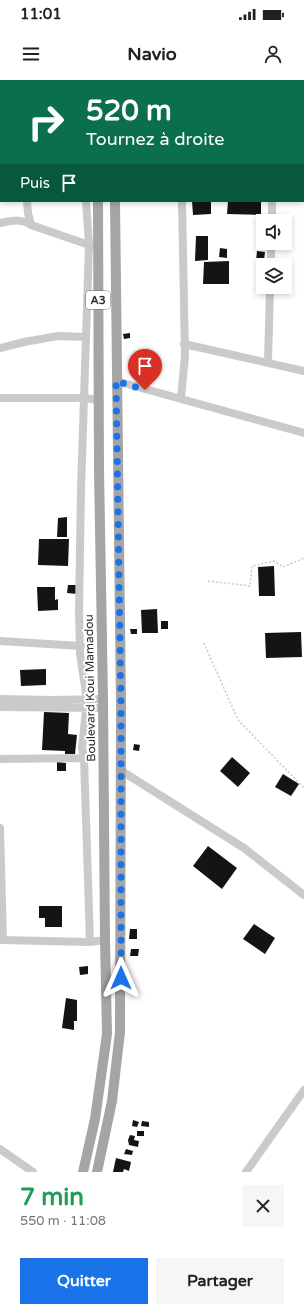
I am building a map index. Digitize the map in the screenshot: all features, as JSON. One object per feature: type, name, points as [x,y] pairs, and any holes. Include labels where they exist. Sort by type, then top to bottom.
[{"type":"main road","name":"Boulevard Koui Mamadou","points":[[83,1172],[95,1119],[107,1034],[98,379],[94,247],[98,202]]},
{"type":"main road","name":"A3","points":[[97,1172],[112,1101],[120,1032],[120,580],[114,202]]},
{"type":"main road","points":[[98,379],[116,381]]},
{"type":"street","points":[[27,202],[31,226]]},
{"type":"street","points":[[86,202],[94,247],[86,337],[79,594],[80,654],[86,704],[82,748],[84,758],[90,942]]},
{"type":"street","points":[[180,398],[184,356],[182,202]]},
{"type":"street","points":[[272,202],[272,214]]},
{"type":"street","points":[[0,224],[18,220],[26,222],[31,226],[94,247]]},
{"type":"street","points":[[268,362],[270,294]]},
{"type":"street","points":[[0,348],[58,336],[86,337]]},
{"type":"street","points":[[184,344],[268,362],[304,372]]},
{"type":"street","points":[[116,381],[304,433]]},
{"type":"street","points":[[0,398],[85,398],[98,400]]},
{"type":"street","points":[[0,640],[80,646]]},
{"type":"street","points":[[0,699],[86,704]]},
{"type":"street","points":[[0,707],[103,703]]},
{"type":"street","points":[[0,759],[84,758]]},
{"type":"street","points":[[120,770],[244,848],[304,895]]},
{"type":"street","points":[[0,828],[1,940],[90,942],[105,940]]},
{"type":"street","points":[[246,1172],[304,1090]]},
{"type":"street","points":[[0,1148],[33,1172]]},
{"type":"path","points":[[208,581],[250,586],[252,566],[274,561],[283,567],[304,558]]},
{"type":"path","points":[[204,643],[238,720],[304,788]]},
{"type":"building","points":[[192,202],[211,202],[211,214],[193,215]]},
{"type":"building","points":[[228,202],[261,202],[261,214],[227,214]]},
{"type":"building","points":[[196,236],[208,236],[208,260],[195,261]]},
{"type":"building","points":[[220,248],[227,249],[227,258],[219,257]]},
{"type":"building","points":[[257,251],[265,252],[264,258],[256,258]]},
{"type":"building","points":[[229,261],[229,284],[203,284],[204,262]]},
{"type":"building","points":[[130,333],[130,338],[124,339],[123,334]]},
{"type":"building","points":[[133,361],[142,361],[142,364],[134,365]]},
{"type":"building","points":[[67,517],[67,537],[57,537],[58,518]]},
{"type":"building","points":[[39,539],[69,539],[68,566],[38,565]]},
{"type":"building","points":[[274,566],[275,596],[259,596],[258,567]]},
{"type":"building","points":[[68,585],[77,585],[77,594],[67,593]]},
{"type":"building","points":[[37,587],[55,587],[55,600],[58,599],[58,610],[38,611]]},
{"type":"building","points":[[157,609],[158,633],[142,633],[141,610]]},
{"type":"building","points":[[161,621],[168,621],[168,629],[161,629]]},
{"type":"building","points":[[130,629],[137,629],[137,634],[131,634]]},
{"type":"building","points":[[301,632],[302,657],[266,658],[265,633]]},
{"type":"building","points":[[46,669],[46,685],[21,686],[20,670]]},
{"type":"building","points":[[44,712],[69,713],[68,734],[77,735],[75,754],[65,754],[65,751],[42,750]]},
{"type":"building","points":[[134,744],[140,745],[139,751],[133,750]]},
{"type":"building","points":[[232,757],[250,773],[238,787],[220,771]]},
{"type":"building","points":[[57,762],[66,763],[66,771],[57,771]]},
{"type":"building","points":[[283,774],[299,784],[291,796],[275,787]]},
{"type":"building","points":[[208,846],[237,868],[222,889],[193,866]]},
{"type":"building","points":[[39,906],[62,906],[62,927],[45,927],[45,918],[39,918]]},
{"type":"building","points":[[254,924],[275,938],[265,954],[243,939]]},
{"type":"building","points":[[130,929],[137,929],[137,939],[129,939]]},
{"type":"building","points":[[131,949],[139,949],[138,956],[130,956]]},
{"type":"building","points":[[88,966],[88,974],[80,975],[79,967]]},
{"type":"building","points":[[66,998],[77,1000],[77,1021],[74,1021],[74,1030],[62,1028]]},
{"type":"building","points":[[133,1120],[139,1122],[137,1127],[132,1126]]},
{"type":"building","points":[[142,1121],[149,1122],[149,1127],[141,1126]]},
{"type":"building","points":[[137,1131],[144,1131],[144,1136],[137,1136]]},
{"type":"building","points":[[130,1135],[135,1136],[134,1140],[139,1141],[138,1147],[129,1145],[128,1140]]},
{"type":"building","points":[[126,1149],[133,1151],[132,1155],[124,1154]]},
{"type":"building","points":[[116,1158],[131,1162],[129,1171],[124,1169],[123,1172],[113,1172]]},
{"type":"route","points":[[121,978],[121,707],[116,381],[145,390]]}]
